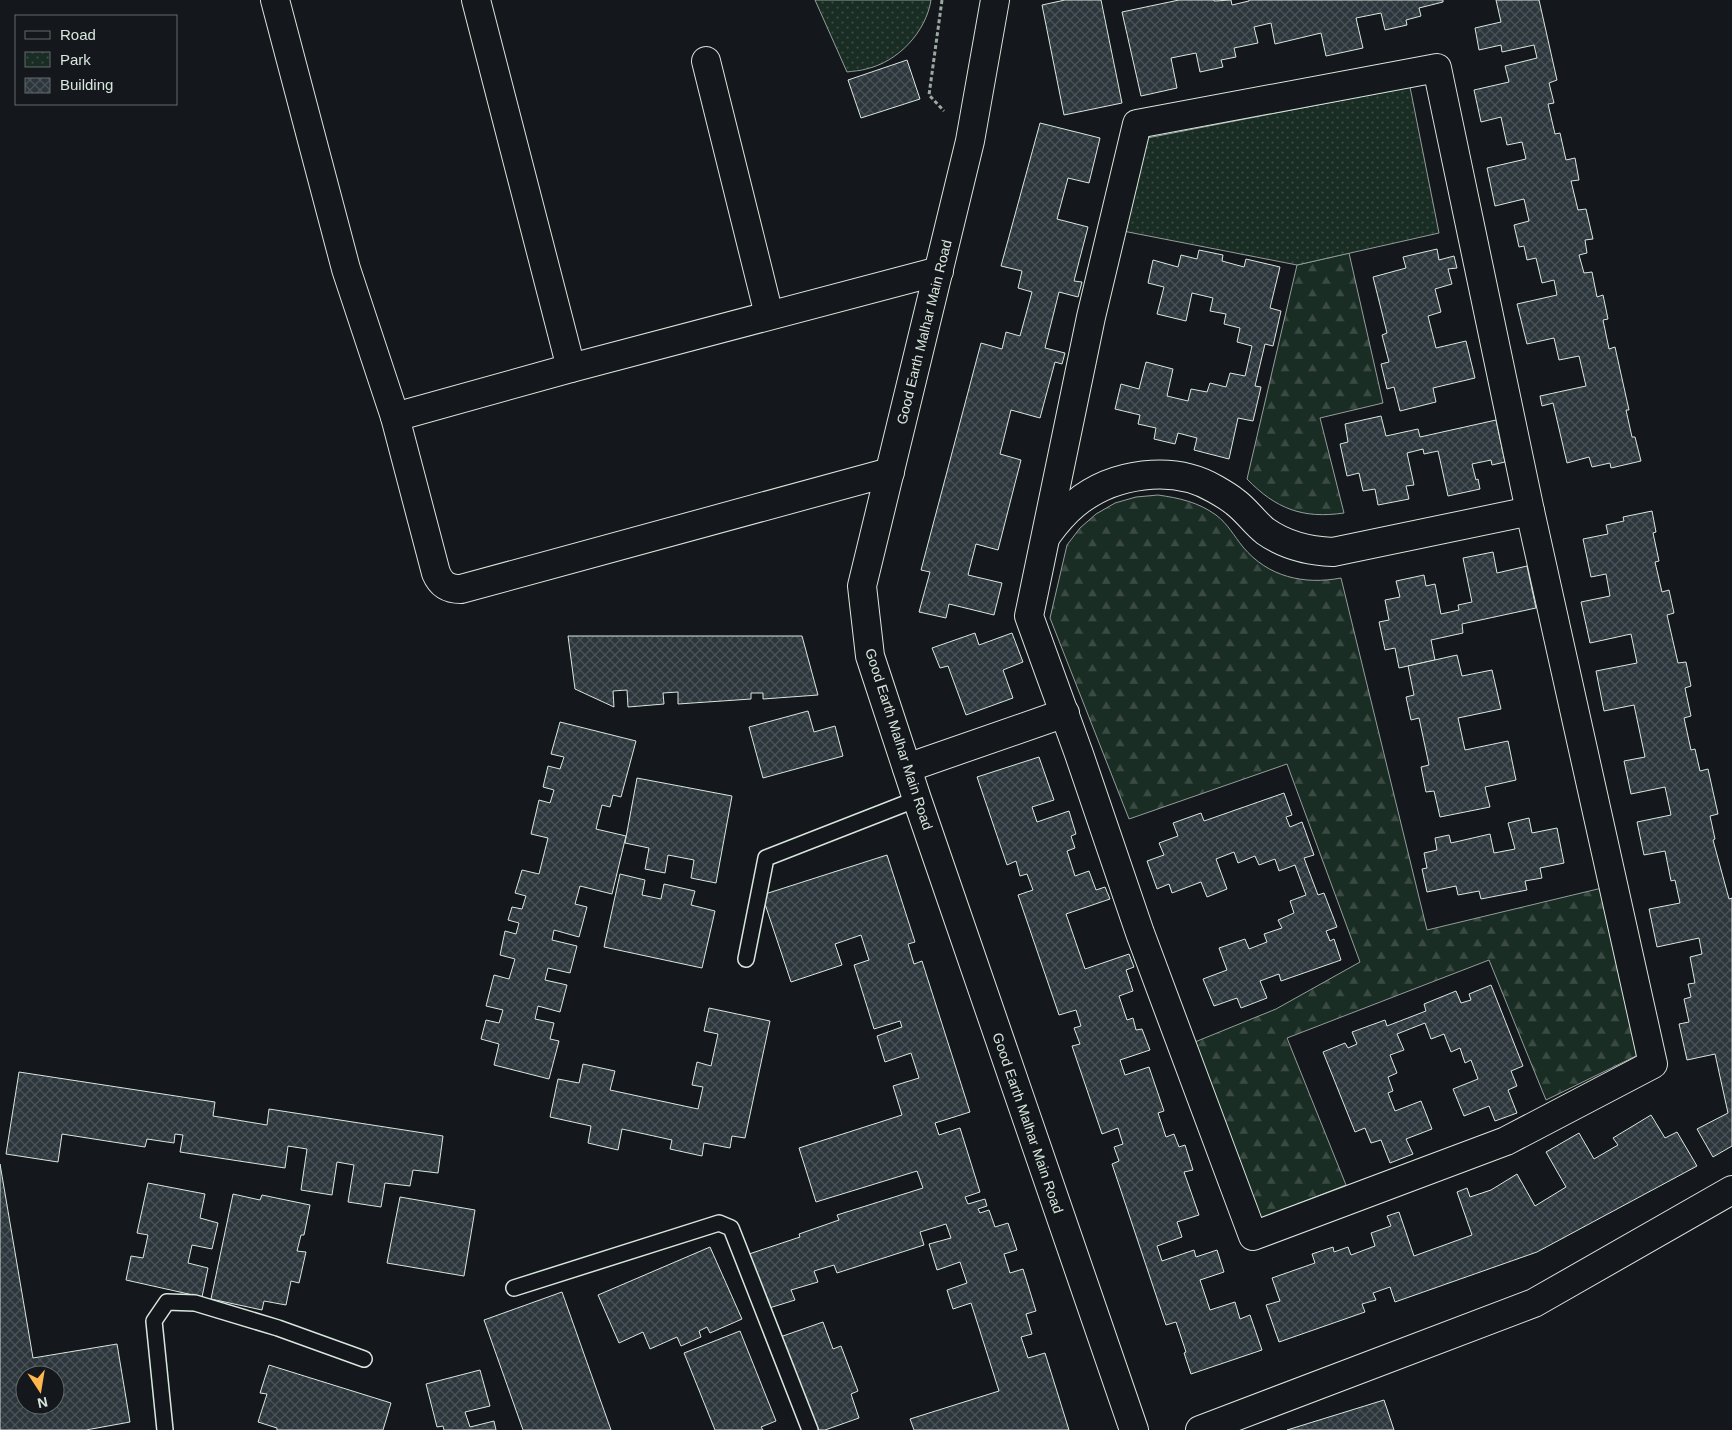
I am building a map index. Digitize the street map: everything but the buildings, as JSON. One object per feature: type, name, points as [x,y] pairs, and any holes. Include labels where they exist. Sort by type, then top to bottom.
[{"type":"street","points":[[275,0],[346,269],[395,417],[440,582],[453,589],[461,589],[890,472]]},
{"type":"street","points":[[476,0],[571,368]]},
{"type":"street","name":"Good Earth Malhar Main Road","points":[[995,0],[970,141],[862,586],[870,656],[917,800],[1134,1430]]},
{"type":"street","points":[[706,61],[769,315]]},
{"type":"street","points":[[1437,68],[1530,511],[1653,1064],[1506,1141],[1253,1236],[1140,933],[1065,712],[1029,616],[1045,538],[1091,317],[1137,124],[1437,68]]},
{"type":"street","points":[[395,417],[571,368],[939,271]]},
{"type":"street","points":[[1045,538],[1058,520],[1081,499],[1115,482],[1137,476],[1163,475],[1212,488],[1234,501],[1265,530],[1280,540],[1296,547],[1314,551],[1333,552],[1530,511]]},
{"type":"street","points":[[907,768],[1065,712]]},
{"type":"street","points":[[1200,1430],[1534,1303],[1732,1190]]},
{"type":"lane","points":[[746,959],[766,858],[917,800]]},
{"type":"lane","points":[[514,1288],[719,1223],[731,1228],[810,1430]]},
{"type":"lane","points":[[165,1430],[154,1322],[167,1302],[195,1303],[278,1328],[364,1359]]},
{"type":"path","points":[[942,0],[929,94],[970,141]]},
{"type":"green space","points":[[815,0],[931,0],[928,12],[917,34],[899,53],[878,65],[864,70],[847,72]]},
{"type":"green space","points":[[1410,87],[1439,233],[1297,265],[1123,231],[1142,139]]},
{"type":"green space","points":[[1349,253],[1383,403],[1320,418],[1344,513],[1303,513],[1280,505],[1247,479],[1297,265]]},
{"type":"green space","points":[[1158,495],[1188,501],[1216,515],[1253,557],[1275,572],[1300,579],[1327,580],[1341,578],[1427,930],[1602,888],[1640,1054],[1546,1100],[1489,960],[1287,1038],[1346,1185],[1259,1219],[1190,1044],[1276,1009],[1360,962],[1287,764],[1129,819],[1050,618],[1067,545],[1080,528],[1096,514],[1115,503],[1136,497]]}]
